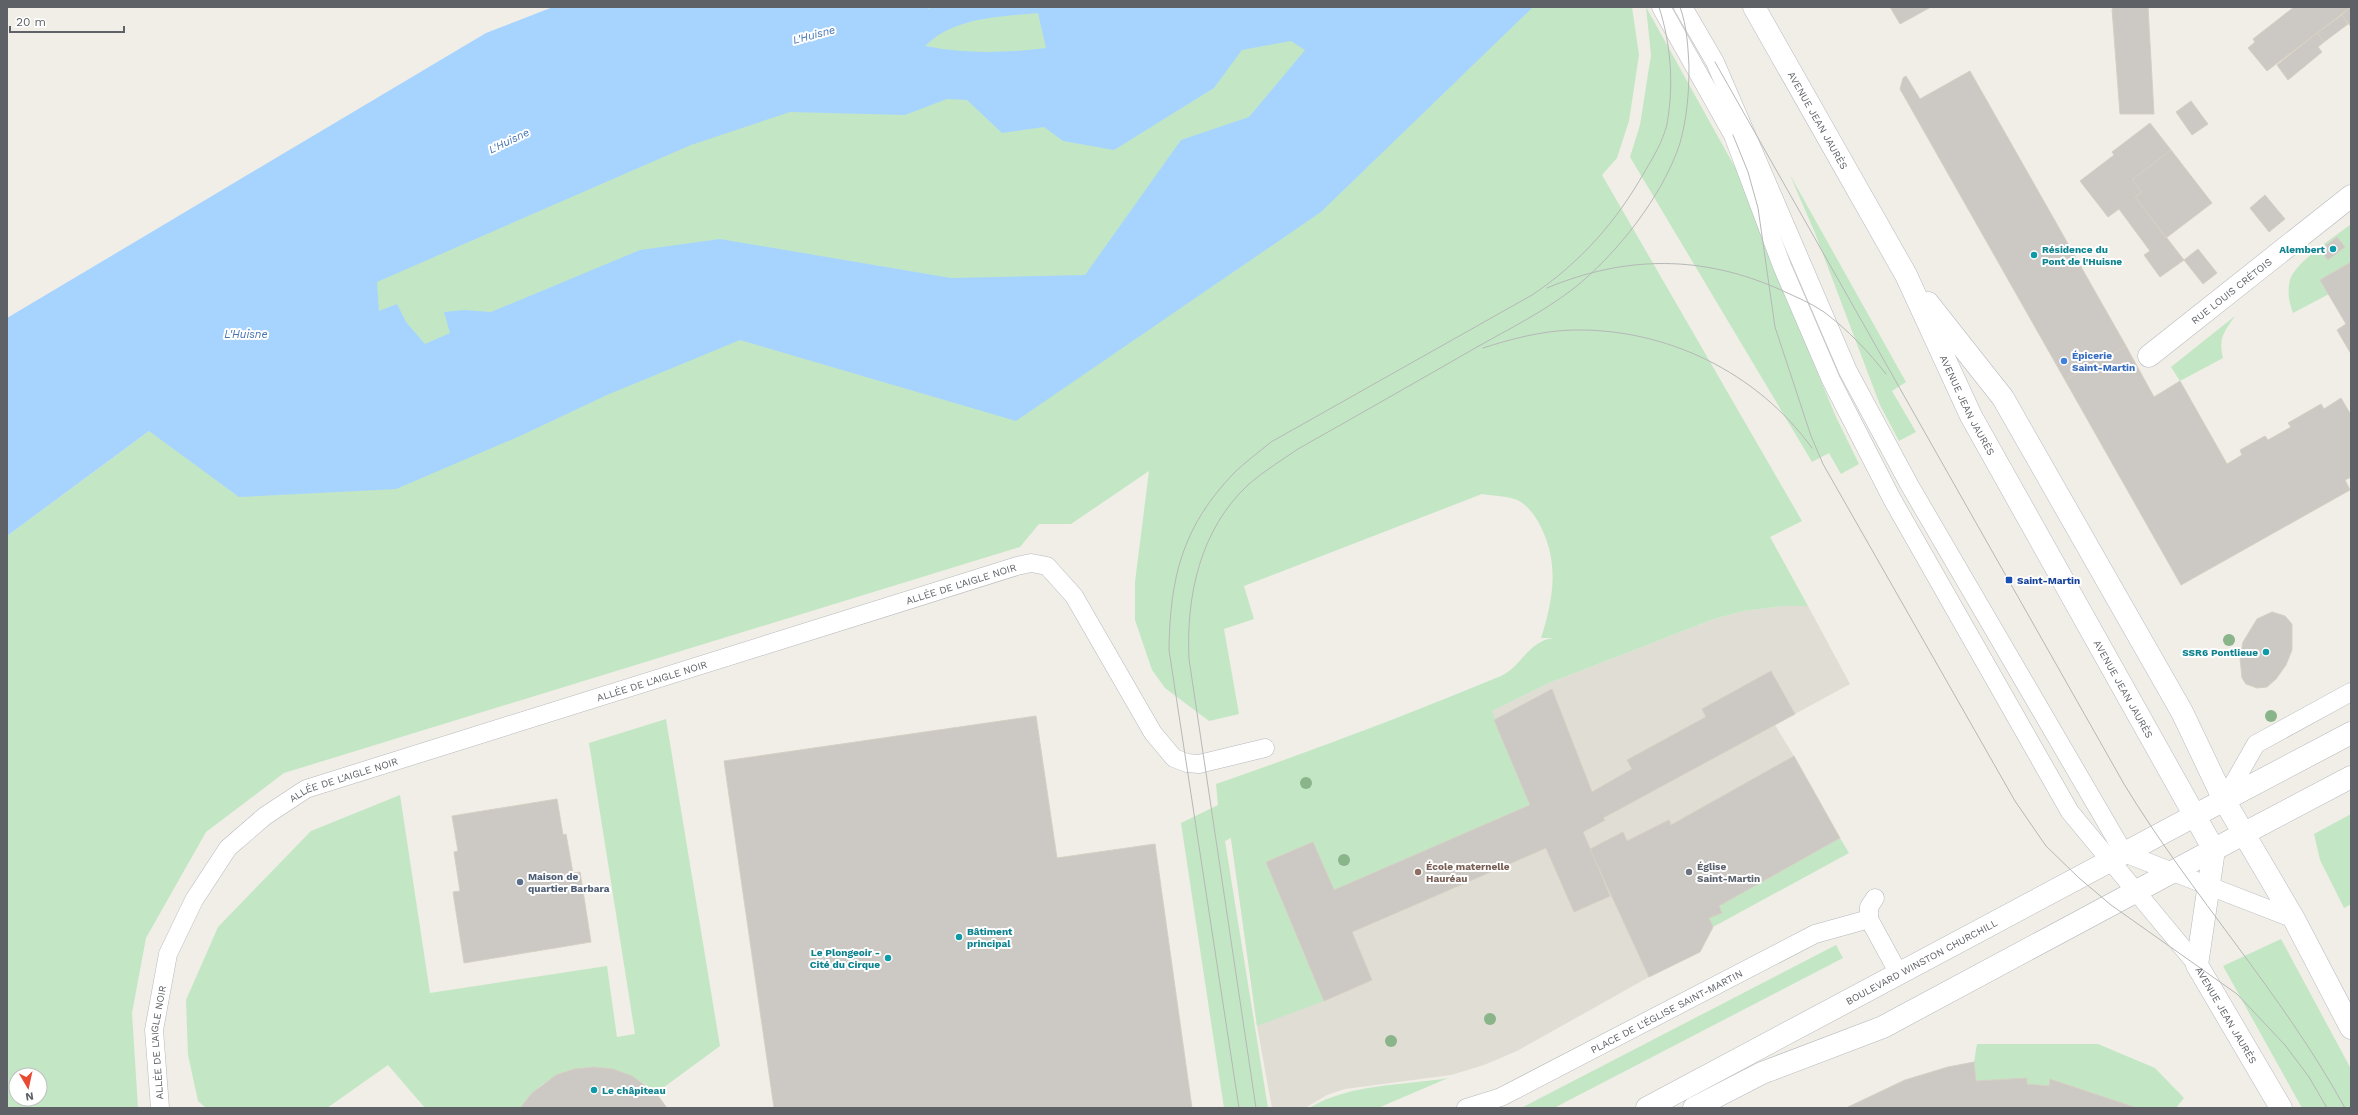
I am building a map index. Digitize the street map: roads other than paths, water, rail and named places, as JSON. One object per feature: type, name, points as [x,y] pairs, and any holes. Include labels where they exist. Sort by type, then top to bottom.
[{"type":"main road","name":"AVENUE JEAN JAURÈS","points":[[1754,7],[1906,275],[1971,416],[2214,850],[2197,965],[2281,1108]]},
{"type":"main road","name":"RUE LOUIS CRÉTOIS","points":[[2149,356],[2351,196]]},
{"type":"main road","name":"AVENUE JEAN JAURÈS","points":[[1906,275],[2003,398],[2182,712],[2224,800],[2294,919],[2351,1028]]},
{"type":"main road","name":"BOULEVARD WINSTON CHURCHILL","points":[[1647,1108],[2351,733]]},
{"type":"main road","points":[[1694,1108],[1762,1073],[1883,1027],[2351,777]]},
{"type":"lane","points":[[1661,7],[1732,135],[1782,266],[1830,380],[1892,499],[2070,812],[2117,857],[2173,872],[2294,919]]},
{"type":"lane","points":[[1684,7],[1715,62],[1848,371],[2135,892],[2197,965]]},
{"type":"lane","name":"ALLÉE DE L'AIGLE NOIR","points":[[160,1108],[154,1030],[168,954],[194,900],[228,848],[270,812],[306,789],[994,573],[1031,564],[1047,566],[1074,596],[1153,733],[1174,758],[1187,763],[1199,764],[1264,748]]},
{"type":"lane","points":[[2224,800],[2256,744],[2351,694]]},
{"type":"lane","points":[[1875,898],[1869,907],[1869,919],[1899,974]]},
{"type":"lane","name":"PLACE DE L'ÉGLISE SAINT-MARTIN","points":[[1466,1108],[1501,1097],[1816,934],[1869,919]]},
{"type":"water","name":"L'Huisne","points":[[553,7],[927,7],[928,9],[932,7],[1533,7],[1321,212],[1016,421],[740,340],[607,395],[520,436],[396,489],[239,497],[149,431],[7,536],[7,318],[486,33]],"holes":[[[1038,13],[1046,48],[986,52],[940,49],[925,46],[937,36],[963,24],[978,20]],[[1291,41],[1305,50],[1249,117],[1181,140],[1085,275],[951,278],[720,239],[640,250],[491,312],[464,310],[444,312],[450,333],[425,344],[406,322],[397,304],[379,311],[377,282],[691,145],[790,112],[905,115],[947,99],[967,100],[1002,133],[1044,127],[1063,141],[1114,150],[1214,88],[1242,50]]]},
{"type":"tram line","points":[[1239,1108],[1169,650],[1172,600],[1182,555],[1202,513],[1216,493],[1238,469],[1271,442],[1532,295],[1566,269],[1610,224],[1652,160],[1667,124],[1671,80],[1669,50],[1659,7]]},
{"type":"tram line","points":[[1256,1108],[1189,659],[1190,611],[1200,565],[1208,543],[1219,521],[1232,502],[1249,484],[1267,470],[1298,449],[1550,305],[1573,289],[1589,275],[1621,242],[1650,204],[1672,163],[1680,143],[1689,86],[1688,44],[1686,29],[1680,7]]},
{"type":"tram line","points":[[1715,62],[2124,784],[2178,866],[2265,984],[2293,1025],[2345,1108]]},
{"type":"tram line","points":[[1733,135],[1748,172],[1758,208],[1775,327],[1811,436],[1823,464],[2015,801],[2046,846],[2079,878],[2111,905],[2237,994],[2285,1045],[2309,1077],[2327,1108]]},
{"type":"tram line","points":[[1547,288],[1577,277],[1606,269],[1635,265],[1694,265],[1723,270],[1781,290],[1824,312],[1849,333],[1886,374]]},
{"type":"tram line","points":[[1483,348],[1526,336],[1572,330],[1607,331],[1641,337],[1675,346],[1707,360],[1737,377],[1765,397],[1790,421],[1812,448]]},
{"type":"place","name":"Alembert","points":[[2333,249]]},
{"type":"place","name":"Résidence du Pont de l'Huisne","points":[[2034,255]]},
{"type":"place","name":"Épicerie Saint-Martin","points":[[2064,361]]},
{"type":"place","name":"Saint-Martin","points":[[2009,580]]},
{"type":"place","name":"SSR6 Pontlieue","points":[[2266,652]]},
{"type":"place","name":"École maternelle Hauréau","points":[[1418,872]]},
{"type":"place","name":"Église Saint-Martin","points":[[1689,872]]},
{"type":"place","name":"Maison de quartier Barbara","points":[[520,882]]},
{"type":"place","name":"Bâtiment principal","points":[[959,937]]},
{"type":"place","name":"Le Plongeoir - Cité du Cirque","points":[[888,958]]},
{"type":"place","name":"Le châpiteau","points":[[594,1090]]}]
